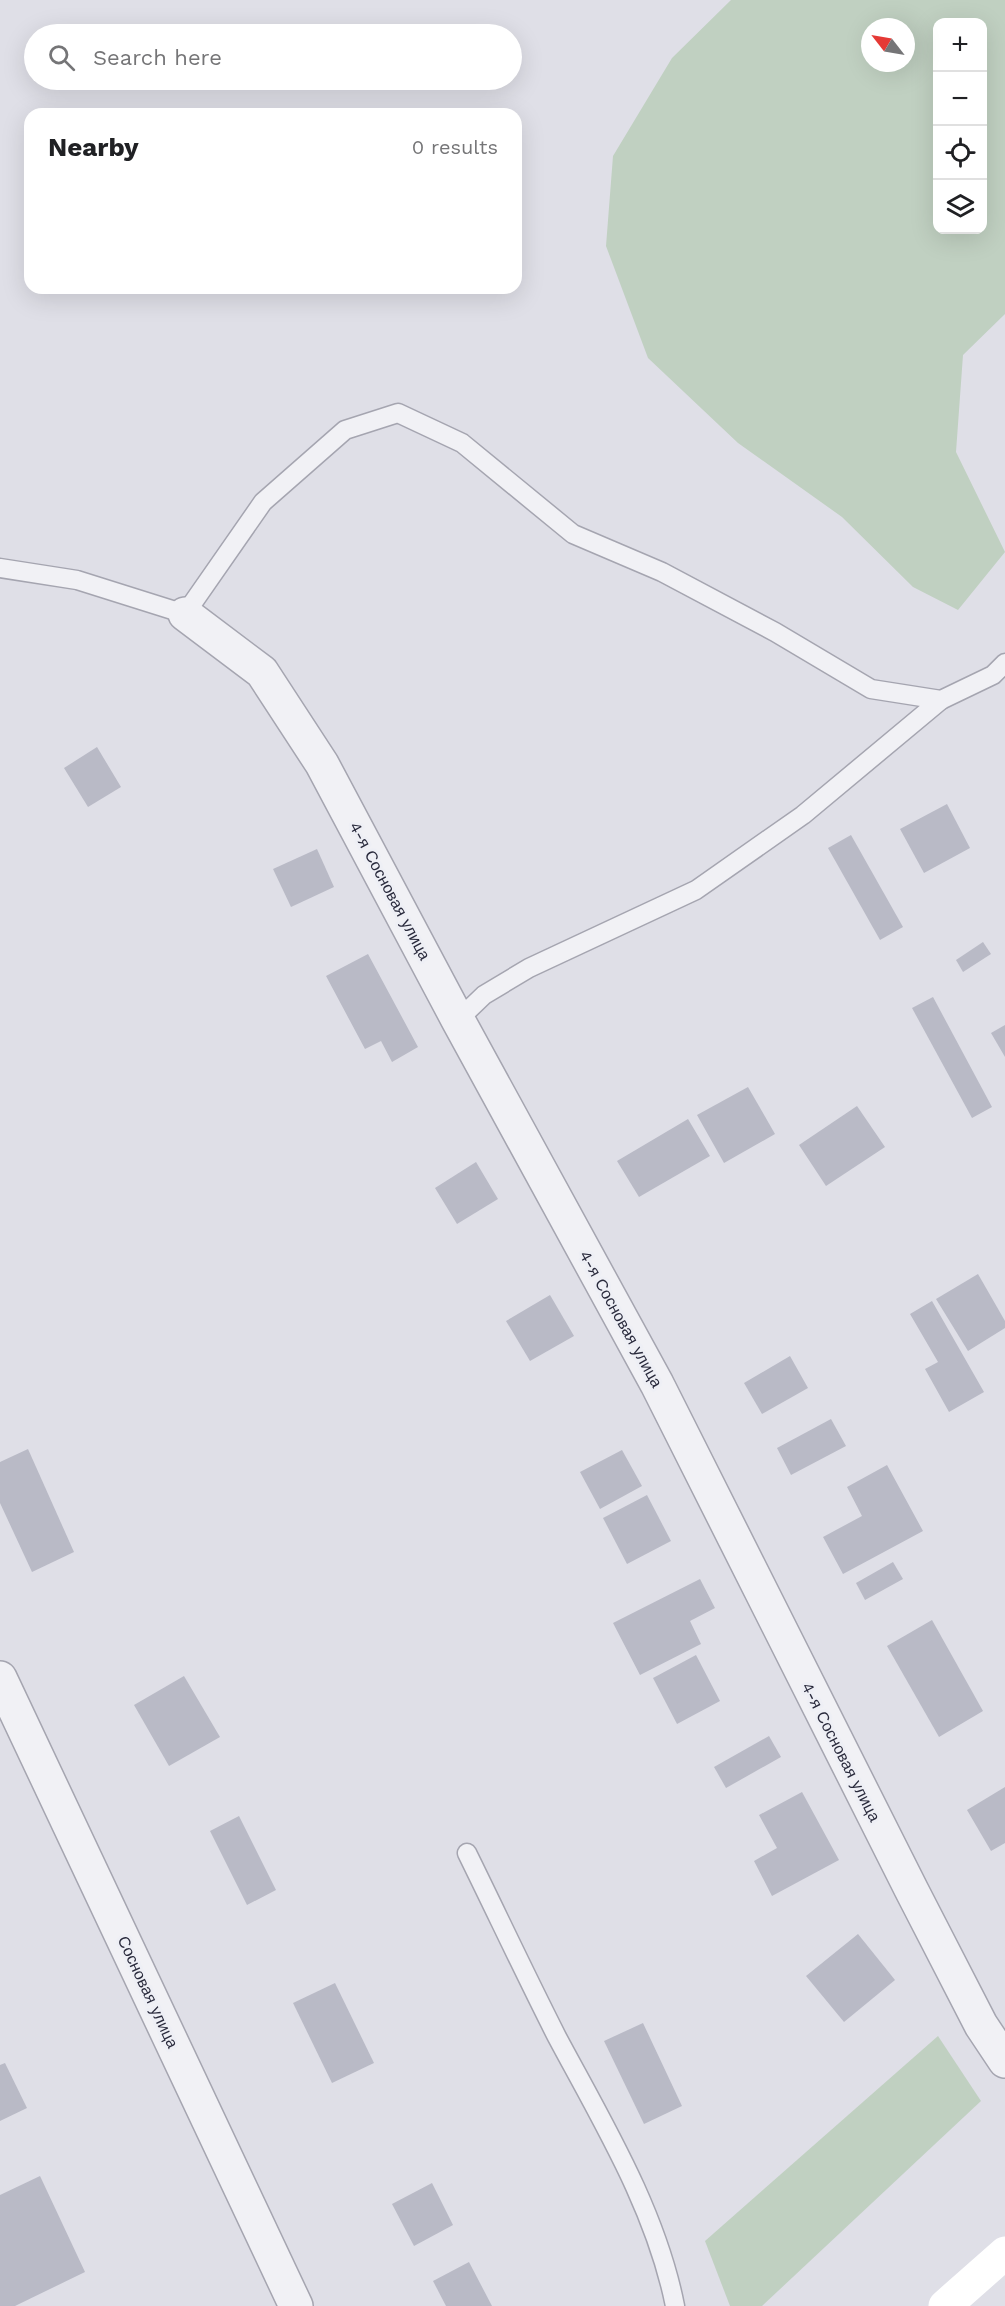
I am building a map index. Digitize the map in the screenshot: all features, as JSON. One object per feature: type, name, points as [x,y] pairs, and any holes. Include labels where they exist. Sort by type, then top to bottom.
[{"type":"main road","points":[[945,2306],[1005,2253]]},
{"type":"street","name":"4-я Сосновая улица","points":[[185,614],[262,672],[322,764],[458,1020],[657,1384],[912,1891],[981,2025],[1005,2061]]},
{"type":"street","name":"Сосновая улица","points":[[0,1678],[296,2306]]},
{"type":"lane","points":[[0,568],[77,580],[185,614],[262,502],[345,430],[398,413],[462,443],[573,534],[662,572],[775,632],[871,689],[941,700]]},
{"type":"lane","points":[[458,1020],[484,995],[530,968],[696,890],[803,815],[941,700],[993,675],[1005,663]]},
{"type":"lane","points":[[467,1853],[556,2034],[622,2158],[668,2268],[675,2306]]},
{"type":"green space","points":[[731,0],[1005,0],[1005,314],[963,355],[956,452],[1005,552],[958,610],[913,587],[842,517],[738,443],[648,358],[606,246],[613,156],[672,58]]},
{"type":"green space","points":[[938,2036],[981,2101],[762,2306],[730,2306],[705,2241]]},
{"type":"building","points":[[97,747],[121,787],[88,807],[64,768]]},
{"type":"building","points":[[947,804],[970,848],[924,873],[900,829]]},
{"type":"building","points":[[851,835],[903,927],[880,940],[828,848]]},
{"type":"building","points":[[317,849],[334,887],[291,907],[273,869]]},
{"type":"building","points":[[983,942],[991,954],[963,972],[956,960]]},
{"type":"building","points":[[368,954],[418,1047],[392,1062],[381,1041],[365,1049],[326,976]]},
{"type":"building","points":[[933,997],[992,1107],[972,1118],[912,1008]]},
{"type":"building","points":[[1005,1025],[1005,1057],[991,1033]]},
{"type":"building","points":[[748,1087],[775,1134],[724,1163],[697,1115]]},
{"type":"building","points":[[857,1106],[885,1147],[826,1186],[799,1145]]},
{"type":"building","points":[[688,1119],[710,1156],[639,1197],[617,1161]]},
{"type":"building","points":[[476,1162],[498,1199],[457,1224],[435,1188]]},
{"type":"building","points":[[978,1274],[1005,1321],[1005,1328],[968,1351],[936,1299]]},
{"type":"building","points":[[550,1295],[574,1336],[530,1361],[506,1321]]},
{"type":"building","points":[[932,1301],[984,1392],[949,1412],[925,1369],[938,1362],[910,1314]]},
{"type":"building","points":[[790,1356],[808,1388],[762,1414],[744,1383]]},
{"type":"building","points":[[831,1419],[846,1446],[791,1475],[777,1448]]},
{"type":"building","points":[[28,1449],[74,1552],[32,1572],[0,1503],[0,1462]]},
{"type":"building","points":[[622,1450],[642,1486],[600,1509],[580,1472]]},
{"type":"building","points":[[887,1465],[923,1531],[843,1574],[823,1537],[862,1516],[847,1487]]},
{"type":"building","points":[[647,1495],[671,1541],[627,1564],[603,1518]]},
{"type":"building","points":[[893,1562],[903,1579],[865,1600],[856,1583]]},
{"type":"building","points":[[700,1579],[715,1608],[690,1621],[701,1644],[640,1675],[613,1623]]},
{"type":"building","points":[[932,1620],[983,1711],[939,1737],[887,1646]]},
{"type":"building","points":[[696,1655],[720,1701],[677,1724],[653,1678]]},
{"type":"building","points":[[184,1676],[220,1737],[169,1766],[134,1705]]},
{"type":"building","points":[[769,1736],[781,1757],[726,1788],[714,1767]]},
{"type":"building","points":[[1005,1787],[1005,1843],[991,1851],[967,1810]]},
{"type":"building","points":[[802,1792],[839,1860],[772,1896],[754,1861],[777,1848],[759,1815]]},
{"type":"building","points":[[239,1816],[276,1890],[247,1905],[210,1831]]},
{"type":"building","points":[[858,1934],[895,1980],[844,2022],[806,1976]]},
{"type":"building","points":[[335,1983],[374,2063],[332,2083],[293,2003]]},
{"type":"building","points":[[643,2023],[682,2106],[644,2124],[604,2041]]},
{"type":"building","points":[[5,2063],[27,2108],[0,2121],[0,2065]]},
{"type":"building","points":[[40,2176],[85,2272],[15,2306],[0,2306],[0,2195]]},
{"type":"building","points":[[432,2183],[453,2225],[414,2246],[392,2204]]},
{"type":"building","points":[[469,2262],[492,2306],[446,2306],[433,2281]]}]
